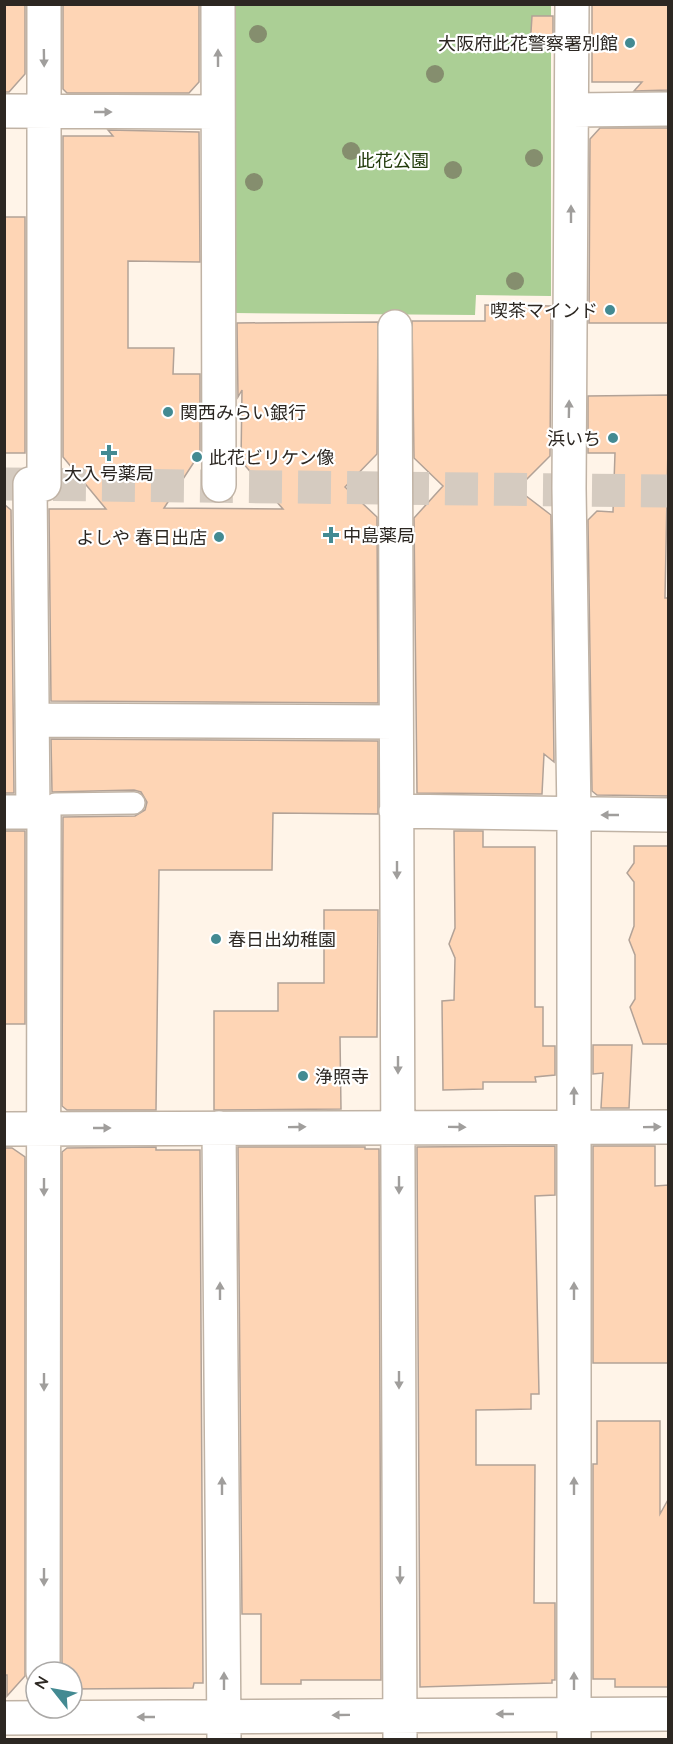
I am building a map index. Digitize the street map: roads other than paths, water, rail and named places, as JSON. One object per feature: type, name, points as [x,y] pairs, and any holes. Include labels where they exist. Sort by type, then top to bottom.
[{"type":"street","points":[[44,4],[45,111],[33,720],[27,812],[44,1128],[44,1660]]},
{"type":"street","points":[[218,4],[219,485]]},
{"type":"street","points":[[572,4],[569,488],[574,816],[574,1727]]},
{"type":"street","points":[[572,110],[669,109]]},
{"type":"street","points":[[4,111],[218,112]]},
{"type":"street","points":[[395,327],[400,1727]]},
{"type":"street","points":[[33,720],[396,722]]},
{"type":"street","points":[[396,811],[574,816],[669,815]]},
{"type":"street","points":[[4,1128],[399,1126],[574,1129],[669,1127]]},
{"type":"street","points":[[219,1128],[224,1728]]},
{"type":"street","points":[[4,1718],[44,1722],[224,1728],[574,1727],[669,1714]]},
{"type":"lane","points":[[27,812],[55,804],[134,803]]},
{"type":"tunnel","points":[[4,484],[668,491]]},
{"type":"place","name":"大阪府此花警察署別館","points":[[630,43]]},
{"type":"place","name":"喫茶マインド","points":[[610,310]]},
{"type":"place","name":"関西みらい銀行","points":[[168,412]]},
{"type":"place","name":"浜いち","points":[[613,438]]},
{"type":"place","name":"大入号薬局","points":[[109,453]]},
{"type":"place","name":"此花ビリケン像","points":[[197,457]]},
{"type":"place","name":"中島薬局","points":[[331,535]]},
{"type":"place","name":"よしや 春日出店","points":[[219,537]]},
{"type":"place","name":"春日出幼稚園","points":[[216,939]]},
{"type":"place","name":"浄照寺","points":[[303,1076]]},
{"type":"park label","name":"此花公園","points":[[393,160]]}]
